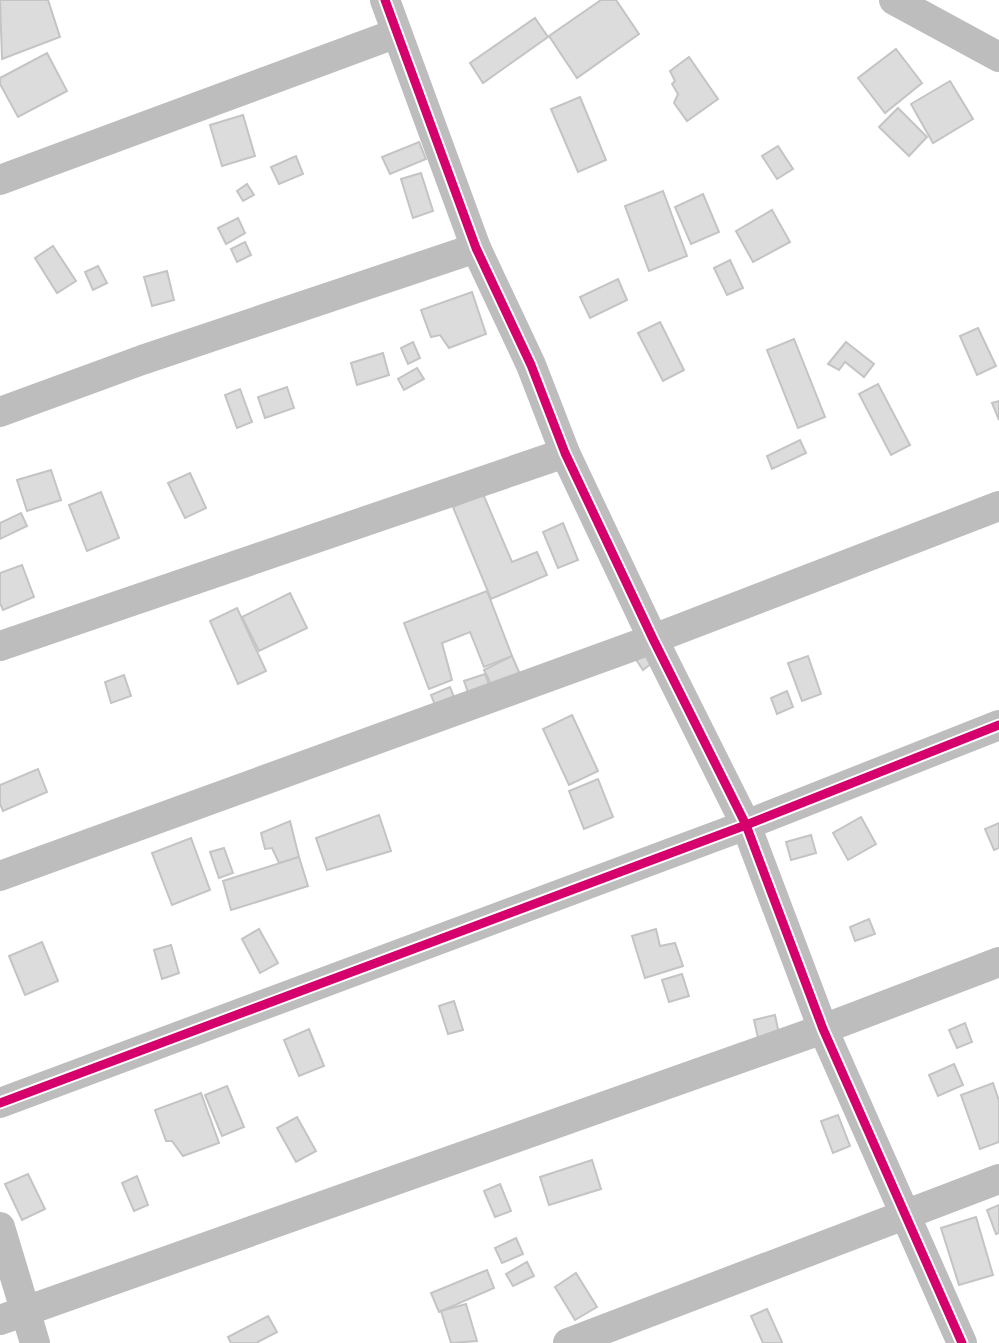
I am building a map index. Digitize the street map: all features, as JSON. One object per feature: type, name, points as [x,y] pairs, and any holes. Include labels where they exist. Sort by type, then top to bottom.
[{"type":"street","points":[[385,0],[476,248],[531,365],[565,453],[653,639],[746,825],[823,1029],[962,1343]]},
{"type":"street","points":[[894,0],[999,57]]},
{"type":"street","points":[[0,180],[397,33]]},
{"type":"street","points":[[0,412],[155,356],[476,248]]},
{"type":"street","points":[[0,646],[565,453]]},
{"type":"street","points":[[0,876],[653,639],[999,506]]},
{"type":"street","points":[[0,1102],[746,825],[999,725]]},
{"type":"street","points":[[13,1315],[823,1029],[999,962]]},
{"type":"street","points":[[568,1343],[999,1179]]},
{"type":"street","points":[[0,1227],[13,1315],[35,1343]]},
{"type":"building","points":[[0,0],[48,0],[60,37],[2,59]]},
{"type":"building","points":[[601,0],[616,0],[639,34],[577,78],[549,36]]},
{"type":"building","points":[[535,18],[548,37],[483,83],[470,63]]},
{"type":"building","points":[[896,49],[922,83],[885,113],[858,78]]},
{"type":"building","points":[[47,53],[67,91],[18,117],[0,84],[0,78]]},
{"type":"building","points":[[689,57],[718,99],[687,121],[674,103],[678,94],[672,84],[675,81],[670,71]]},
{"type":"building","points":[[950,81],[973,119],[933,143],[911,104]]},
{"type":"building","points":[[580,97],[606,160],[578,172],[551,109]]},
{"type":"building","points":[[898,108],[927,137],[909,156],[879,127]]},
{"type":"building","points":[[243,115],[255,156],[222,166],[210,125]]},
{"type":"building","points":[[419,142],[426,159],[390,174],[382,157]]},
{"type":"building","points":[[778,146],[793,169],[777,179],[762,156]]},
{"type":"building","points":[[296,156],[303,174],[279,184],[271,167]]},
{"type":"building","points":[[421,173],[433,211],[413,218],[401,179]]},
{"type":"building","points":[[247,184],[254,195],[243,201],[237,191]]},
{"type":"building","points":[[663,191],[687,256],[649,271],[625,206]]},
{"type":"building","points":[[703,194],[719,232],[691,244],[675,207]]},
{"type":"building","points":[[772,210],[790,242],[753,262],[736,231]]},
{"type":"building","points":[[238,218],[245,233],[226,244],[218,228]]},
{"type":"building","points":[[245,242],[251,255],[237,262],[231,249]]},
{"type":"building","points":[[53,246],[76,281],[57,293],[35,258]]},
{"type":"building","points":[[730,260],[743,288],[727,295],[714,268]]},
{"type":"building","points":[[98,266],[107,283],[93,290],[85,272]]},
{"type":"building","points":[[167,271],[174,300],[152,306],[144,277]]},
{"type":"building","points":[[618,279],[627,300],[590,318],[580,297]]},
{"type":"building","points":[[472,292],[486,334],[449,348],[440,335],[431,337],[421,310]]},
{"type":"building","points":[[660,322],[684,370],[663,381],[638,333]]},
{"type":"building","points":[[978,328],[996,366],[977,375],[960,336]]},
{"type":"building","points":[[794,339],[825,417],[798,428],[767,350]]},
{"type":"building","points":[[413,342],[420,358],[408,364],[401,348]]},
{"type":"building","points":[[846,342],[874,364],[864,377],[845,362],[839,370],[828,364]]},
{"type":"building","points":[[383,353],[389,375],[357,385],[351,363]]},
{"type":"building","points":[[417,368],[424,379],[404,390],[398,379]]},
{"type":"building","points":[[878,384],[910,445],[891,455],[859,394]]},
{"type":"building","points":[[287,387],[294,408],[265,418],[258,397]]},
{"type":"building","points":[[240,389],[252,422],[237,428],[225,395]]},
{"type":"building","points":[[999,401],[999,420],[992,403]]},
{"type":"building","points":[[800,440],[806,453],[772,469],[767,456]]},
{"type":"building","points":[[51,470],[61,500],[27,511],[17,480]]},
{"type":"building","points":[[190,473],[206,508],[185,518],[168,483]]},
{"type":"building","points":[[101,492],[119,538],[87,551],[69,505]]},
{"type":"building","points":[[483,494],[512,562],[537,552],[547,575],[491,599],[453,507]]},
{"type":"building","points":[[21,513],[27,526],[0,539],[0,523]]},
{"type":"building","points":[[563,523],[578,560],[558,568],[543,532]]},
{"type":"building","points":[[22,565],[34,597],[3,610],[0,603],[0,573]]},
{"type":"building","points":[[487,591],[512,656],[484,667],[470,632],[442,643],[452,680],[429,689],[404,623]]},
{"type":"building","points":[[290,593],[307,628],[259,651],[242,617]]},
{"type":"building","points":[[237,608],[266,671],[238,684],[210,621]]},
{"type":"building","points":[[649,647],[657,659],[643,670],[635,658]]},
{"type":"building","points":[[512,656],[523,681],[496,694],[484,670]]},
{"type":"building","points":[[808,656],[821,694],[802,701],[788,663]]},
{"type":"building","points":[[485,674],[491,690],[470,698],[464,681]]},
{"type":"building","points":[[124,675],[131,696],[111,703],[105,682]]},
{"type":"building","points":[[450,687],[456,702],[437,710],[431,695]]},
{"type":"building","points":[[787,691],[793,707],[777,714],[771,698]]},
{"type":"building","points":[[572,715],[598,771],[569,785],[543,729]]},
{"type":"building","points":[[38,769],[47,792],[3,811],[0,804],[0,785]]},
{"type":"building","points":[[598,779],[613,817],[584,829],[569,791]]},
{"type":"building","points":[[379,815],[391,851],[327,870],[316,838]]},
{"type":"building","points":[[861,817],[876,844],[848,860],[833,833]]},
{"type":"building","points":[[290,821],[299,857],[279,863],[272,848],[265,849],[261,833]]},
{"type":"building","points":[[999,823],[999,848],[994,850],[985,829]]},
{"type":"building","points":[[811,835],[816,853],[791,860],[786,842]]},
{"type":"building","points":[[191,838],[210,890],[172,905],[152,853]]},
{"type":"building","points":[[224,848],[233,873],[219,878],[210,852]]},
{"type":"building","points":[[299,857],[308,886],[231,910],[223,881]]},
{"type":"building","points":[[869,919],[875,934],[855,941],[850,927]]},
{"type":"building","points":[[259,929],[278,963],[260,973],[242,939]]},
{"type":"building","points":[[656,929],[660,946],[675,943],[683,966],[645,978],[632,936]]},
{"type":"building","points":[[42,942],[58,981],[25,995],[9,956]]},
{"type":"building","points":[[171,945],[179,973],[162,979],[154,950]]},
{"type":"building","points":[[682,974],[689,996],[669,1002],[662,980]]},
{"type":"building","points":[[454,1001],[463,1030],[448,1034],[439,1006]]},
{"type":"building","points":[[775,1015],[779,1034],[758,1038],[754,1020]]},
{"type":"building","points":[[965,1023],[972,1042],[957,1048],[949,1030]]},
{"type":"building","points":[[309,1029],[324,1066],[299,1076],[284,1040]]},
{"type":"building","points":[[954,1064],[963,1085],[938,1096],[929,1075]]},
{"type":"building","points":[[993,1083],[999,1101],[999,1142],[980,1149],[961,1095]]},
{"type":"building","points":[[227,1086],[244,1127],[222,1136],[205,1095]]},
{"type":"building","points":[[201,1093],[219,1143],[183,1156],[172,1141],[166,1141],[155,1110]]},
{"type":"building","points":[[838,1115],[850,1146],[833,1153],[821,1121]]},
{"type":"building","points":[[297,1117],[316,1151],[296,1162],[277,1128]]},
{"type":"building","points":[[592,1160],[601,1189],[549,1205],[540,1177]]},
{"type":"building","points":[[28,1174],[45,1209],[22,1220],[5,1184]]},
{"type":"building","points":[[137,1176],[148,1205],[134,1211],[122,1183]]},
{"type":"building","points":[[500,1184],[511,1211],[495,1217],[484,1191]]},
{"type":"building","points":[[999,1205],[999,1233],[996,1234],[987,1210]]},
{"type":"building","points":[[976,1217],[993,1275],[959,1285],[941,1228]]},
{"type":"building","points":[[516,1238],[523,1254],[502,1263],[495,1248]]},
{"type":"building","points":[[527,1262],[534,1276],[513,1286],[506,1274]]},
{"type":"building","points":[[487,1270],[494,1288],[439,1312],[431,1293]]},
{"type":"building","points":[[576,1273],[597,1307],[575,1320],[555,1287]]},
{"type":"building","points":[[466,1304],[477,1341],[451,1343],[441,1311]]},
{"type":"building","points":[[767,1309],[782,1342],[780,1343],[763,1343],[751,1316]]},
{"type":"building","points":[[268,1316],[277,1332],[256,1343],[231,1343],[228,1337]]},
{"type":"cycle path","points":[[385,0],[476,248],[531,365],[565,453],[653,639],[746,825],[823,1029],[962,1343]]},
{"type":"cycle path","points":[[0,1103],[746,825],[999,725]]}]
